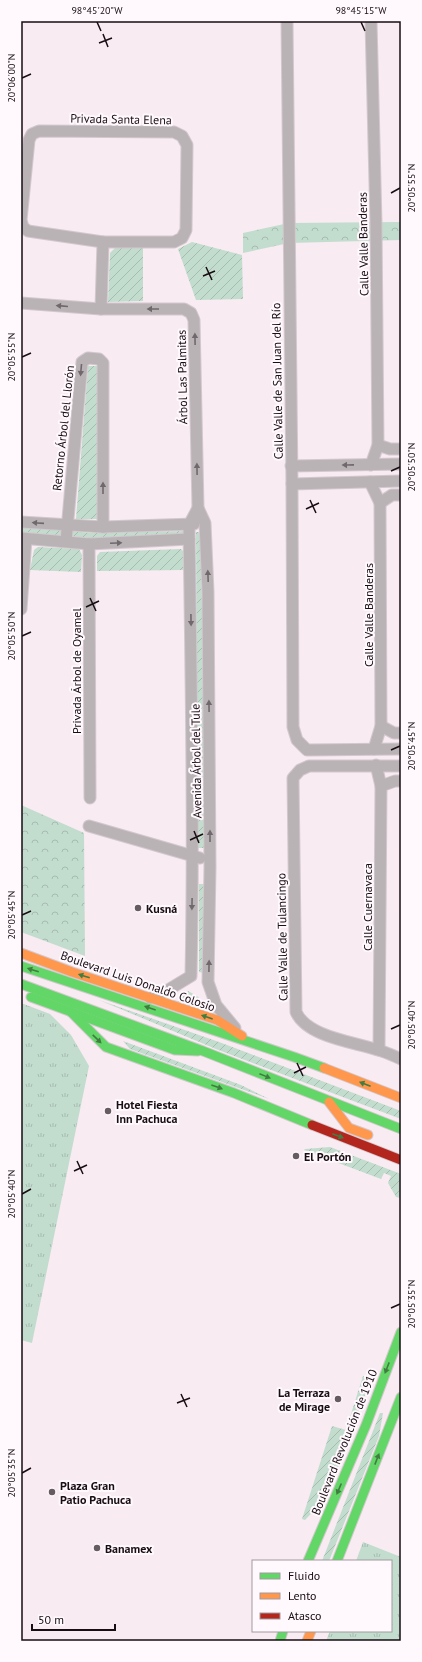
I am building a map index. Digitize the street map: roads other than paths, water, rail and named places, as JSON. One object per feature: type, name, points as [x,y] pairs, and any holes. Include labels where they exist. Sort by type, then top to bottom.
[{"type":"main road","name":"Boulevard Luis Donaldo Colosio","points":[[21,953],[72,972],[217,1020],[242,1036],[266,1048]]},
{"type":"main road","name":"Boulevard Luis Donaldo Colosio","points":[[21,966],[294,1057],[401,1098]]},
{"type":"main road","points":[[21,984],[203,1051],[328,1102],[401,1129]]},
{"type":"main road","points":[[21,993],[175,1050],[203,1051]]},
{"type":"main road","points":[[70,1011],[106,1047],[234,1093],[401,1160]]},
{"type":"main road","points":[[328,1102],[349,1128],[375,1138]]},
{"type":"main road","name":"Boulevard Revolución de 1910","points":[[308,1560],[366,1425],[401,1332]]},
{"type":"main road","points":[[337,1560],[401,1397]]},
{"type":"street","name":"Calle Valle de San Juan del Río","points":[[286,21],[292,484],[293,727],[297,740],[307,750],[374,749]]},
{"type":"street","name":"Calle Valle Banderas","points":[[371,21],[376,216],[378,446],[371,464]]},
{"type":"street","name":"Privada Santa Elena","points":[[39,131],[174,132],[182,136],[187,145],[186,230],[182,238],[174,242],[103,242],[28,231],[23,227],[21,220],[29,140],[32,134],[39,131]]},
{"type":"street","points":[[21,303],[101,309],[103,242]]},
{"type":"street","name":"Árbol Las Palmitas","points":[[101,309],[184,309],[191,313],[194,320],[198,508],[205,523]]},
{"type":"street","name":"Retorno Árbol del Llorón","points":[[66,541],[82,362],[88,358],[99,359],[103,363],[103,527]]},
{"type":"street","points":[[378,446],[390,449],[401,449]]},
{"type":"street","points":[[291,466],[401,464]]},
{"type":"street","points":[[292,484],[401,481]]},
{"type":"street","name":"Calle Valle Banderas","points":[[370,482],[380,503],[381,726],[374,749]]},
{"type":"street","points":[[380,503],[392,495],[401,495]]},
{"type":"street","points":[[188,525],[198,508]]},
{"type":"street","points":[[21,522],[103,527],[188,525],[205,523]]},
{"type":"street","name":"Avenida Árbol del Tule","points":[[205,523],[208,592],[210,859],[208,982],[216,1005],[242,1036]]},
{"type":"street","name":"Avenida Árbol del Tule","points":[[188,525],[193,857],[191,976]]},
{"type":"street","points":[[135,527],[136,542]]},
{"type":"street","points":[[21,609],[24,539],[66,541],[89,544],[189,539]]},
{"type":"street","name":"Privada Árbol de Oyamel","points":[[89,544],[90,798]]},
{"type":"street","points":[[381,726],[394,733],[401,733]]},
{"type":"street","points":[[374,749],[401,749]]},
{"type":"street","points":[[376,765],[401,766]]},
{"type":"street","name":"Calle Valle de Tulancingo","points":[[376,765],[309,766],[300,770],[293,778],[296,1012],[299,1020],[305,1025],[342,1041],[383,1051],[401,1060]]},
{"type":"street","name":"Calle Cuernavaca","points":[[376,765],[381,786],[383,1051]]},
{"type":"street","points":[[381,786],[395,781],[401,781]]},
{"type":"street","points":[[90,826],[193,857],[210,859]]},
{"type":"street","points":[[193,876],[210,878]]},
{"type":"street","points":[[150,998],[163,993],[191,976],[208,982]]},
{"type":"street","points":[[383,1051],[401,1052]]},
{"type":"place","name":"Kusná","points":[[138,908]]},
{"type":"place","name":"Hotel Fiesta Inn Pachuca","points":[[108,1111]]},
{"type":"place","name":"El Portón","points":[[296,1156]]},
{"type":"place","name":"La Terraza de Mirage","points":[[338,1399]]},
{"type":"place","name":"Plaza Gran Patio Pachuca","points":[[52,1492]]},
{"type":"place","name":"Banamex","points":[[97,1548]]}]
